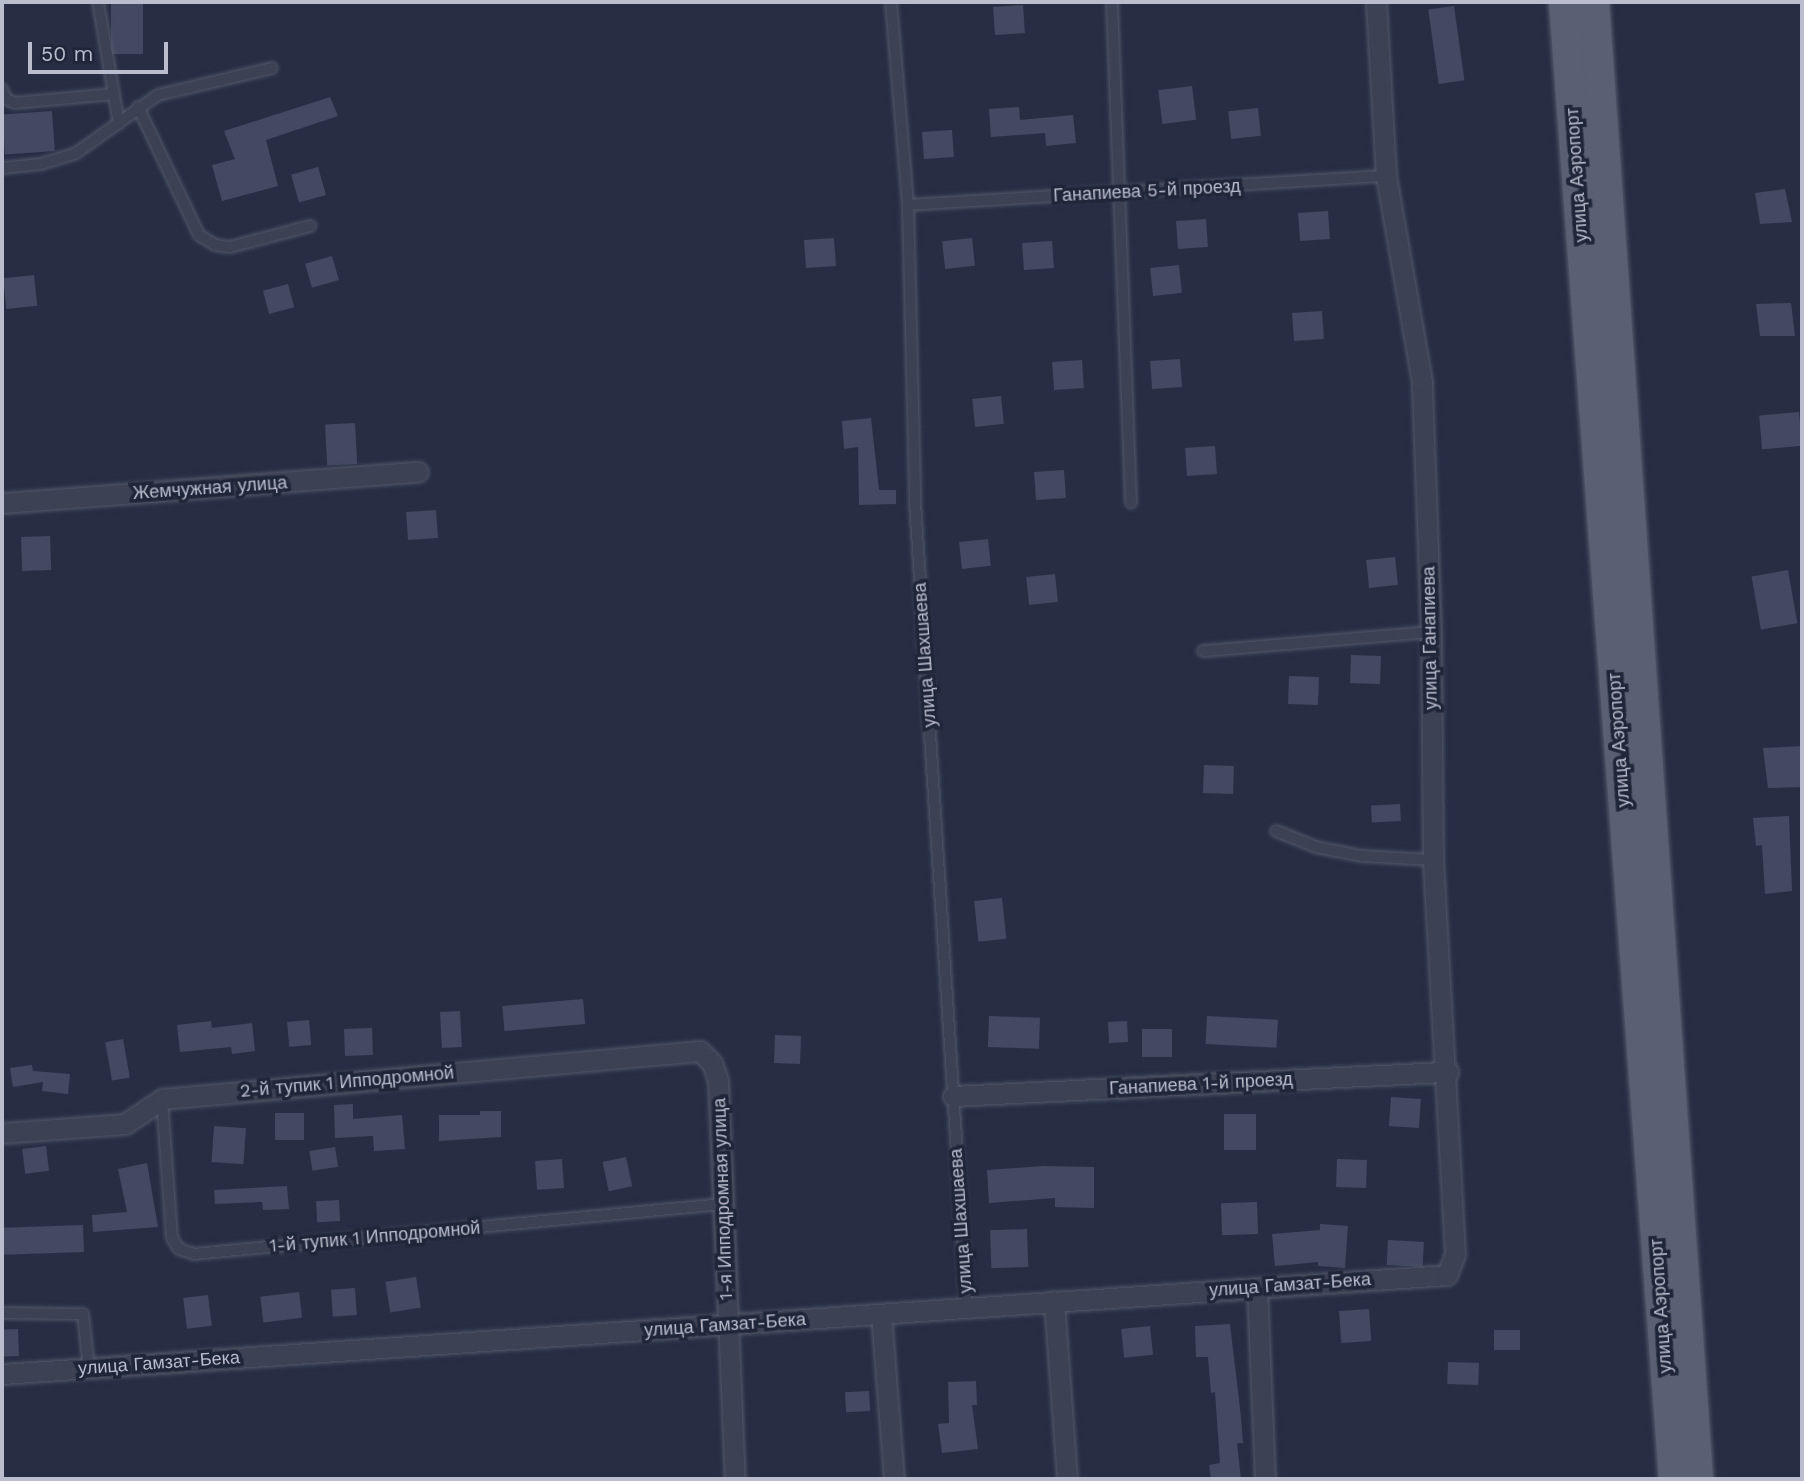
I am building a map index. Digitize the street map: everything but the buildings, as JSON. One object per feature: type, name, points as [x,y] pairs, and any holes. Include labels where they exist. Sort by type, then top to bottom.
[{"type":"main road","name":"улица Аэропорт","points":[[1564,2],[1674,1479]]},
{"type":"main road","name":"улица Аэропорт","points":[[1594,2],[1698,1479]]},
{"type":"street","name":"улица Ганапиева","points":[[1376,2],[1386,176],[1422,382],[1431,632],[1433,860],[1448,1072],[1455,1254],[1447,1275]]},
{"type":"street","name":"Жемчужная улица","points":[[2,503],[418,472]]},
{"type":"street","name":"2-й тупик 1 Ипподромной","points":[[2,1133],[125,1124],[162,1099],[699,1051]]},
{"type":"street","name":"1-я Ипподромная улица","points":[[699,1051],[712,1063],[718,1080],[735,1479]]},
{"type":"street","name":"Ганапиева 1-й проезд","points":[[953,1096],[1448,1072]]},
{"type":"street","name":"улица Гамзат-Бека","points":[[2,1374],[1447,1275]]},
{"type":"street","points":[[1257,1288],[1265,1479]]},
{"type":"street","points":[[1054,1301],[1067,1479]]},
{"type":"street","points":[[881,1314],[894,1479]]},
{"type":"lane","points":[[98,2],[119,123]]},
{"type":"lane","name":"улица Шахшаева","points":[[891,2],[908,205],[915,502],[967,1308]]},
{"type":"lane","points":[[1112,2],[1130,503]]},
{"type":"lane","points":[[2,168],[41,164],[76,153],[158,95],[272,68]]},
{"type":"lane","points":[[2,89],[6,99],[15,103],[114,94]]},
{"type":"lane","points":[[138,107],[200,235],[215,245],[230,247],[310,226]]},
{"type":"lane","name":"Ганапиева 5-й проезд","points":[[908,205],[1386,176]]},
{"type":"lane","points":[[1203,650],[1431,632]]},
{"type":"lane","points":[[1276,831],[1316,847],[1351,854],[1433,860]]},
{"type":"lane","name":"1-й тупик 1 Ипподромной","points":[[162,1099],[172,1238],[179,1249],[194,1254],[723,1205]]},
{"type":"lane","points":[[2,1312],[83,1314],[89,1368]]}]
